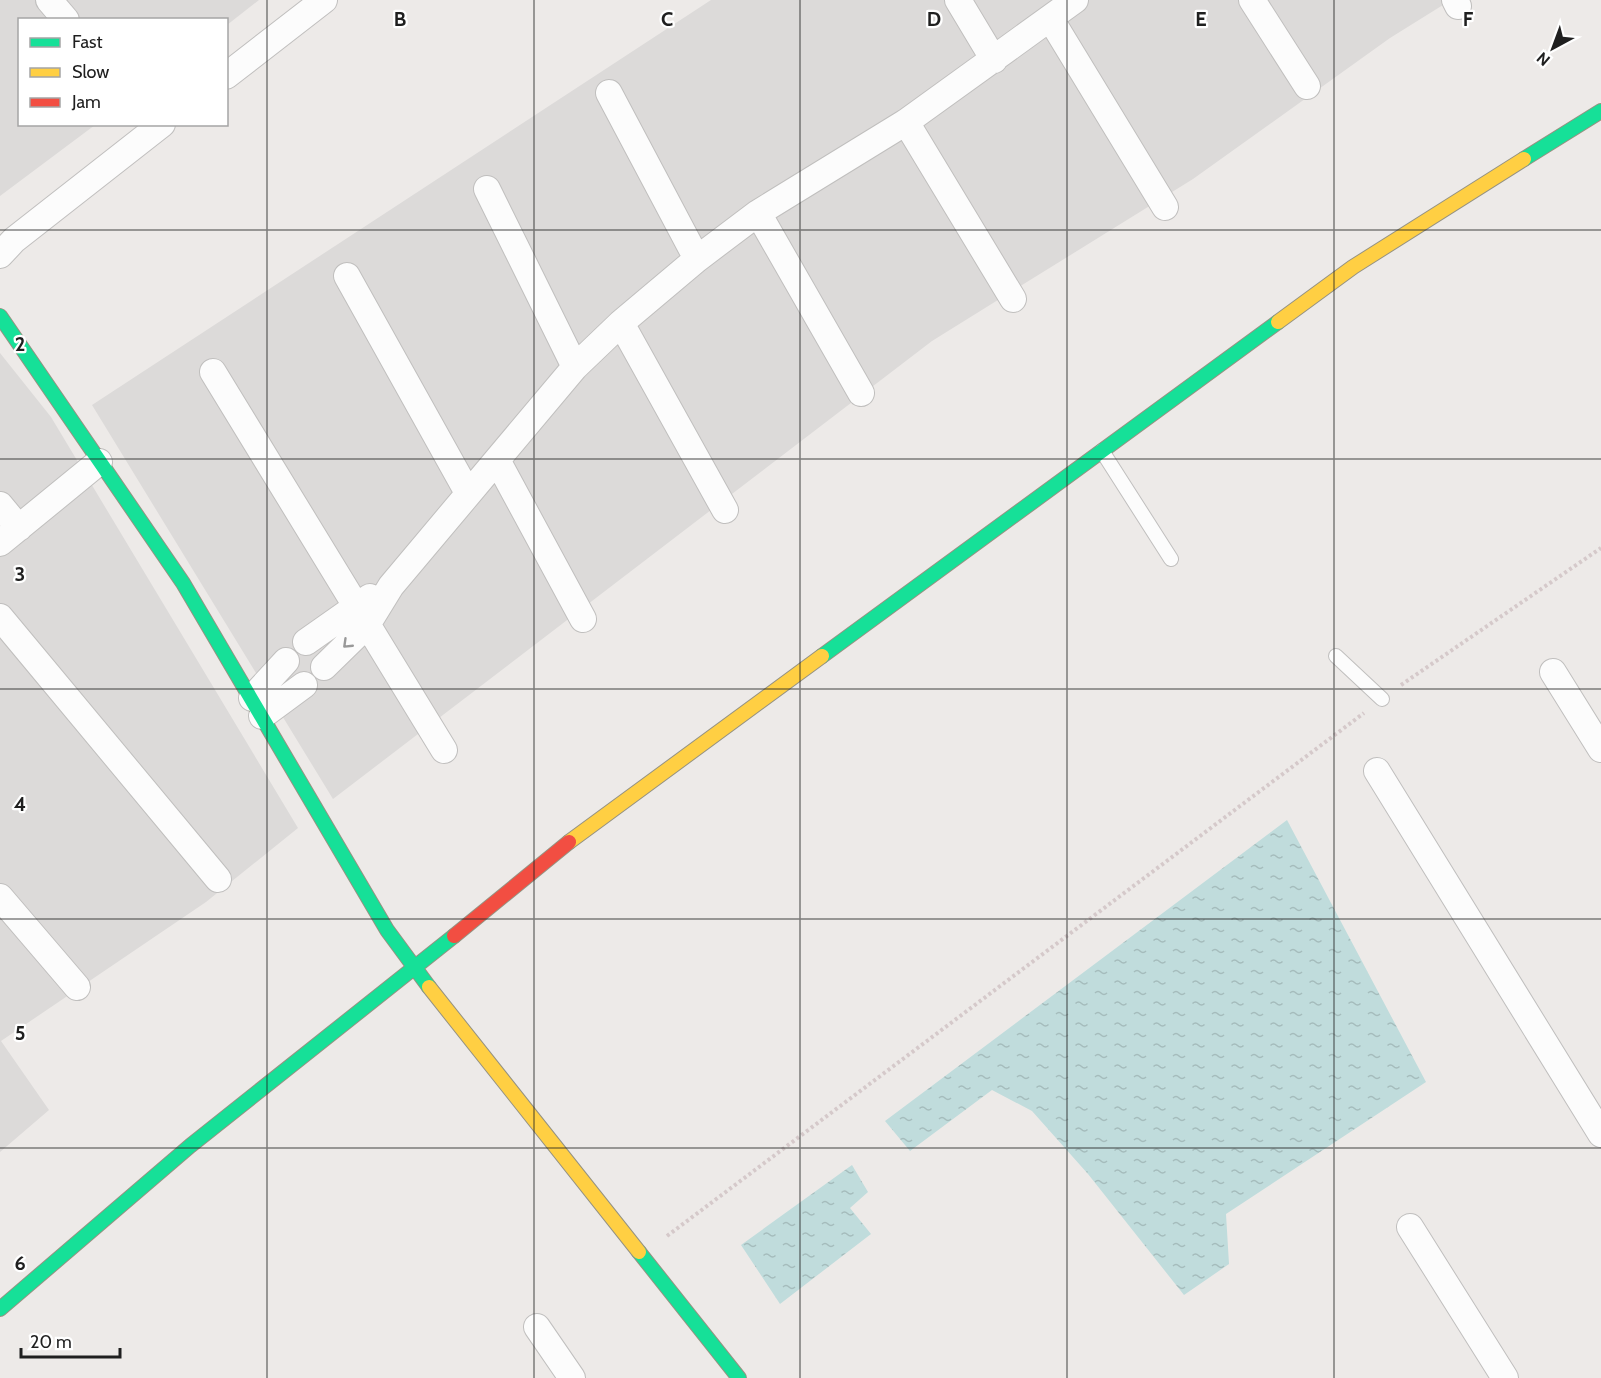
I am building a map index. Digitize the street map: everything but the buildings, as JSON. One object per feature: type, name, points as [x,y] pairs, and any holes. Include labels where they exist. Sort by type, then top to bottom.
[{"type":"street","points":[[49,0],[64,18]]},
{"type":"street","points":[[228,74],[324,0]]},
{"type":"street","points":[[958,0],[994,60]]},
{"type":"street","points":[[324,667],[361,615],[391,586],[575,367],[621,323],[697,259],[758,213],[906,122],[1075,0]]},
{"type":"street","points":[[1252,0],[1307,87]]},
{"type":"street","points":[[1050,18],[1165,207]]},
{"type":"street","points":[[609,93],[697,259]]},
{"type":"street","points":[[0,1309],[190,1146],[415,969],[549,856],[1353,267],[1601,111]]},
{"type":"street","points":[[906,122],[1013,299]]},
{"type":"street","points":[[0,255],[14,240],[159,126]]},
{"type":"street","points":[[487,189],[575,367]]},
{"type":"street","points":[[758,213],[861,393]]},
{"type":"street","points":[[347,276],[468,493]]},
{"type":"street","points":[[0,316],[183,583],[387,930],[415,969],[739,1378]]},
{"type":"street","points":[[621,323],[725,510]]},
{"type":"street","points":[[213,372],[444,750]]},
{"type":"street","points":[[497,460],[583,619]]},
{"type":"street","points":[[0,505],[9,535],[99,462]]},
{"type":"street","points":[[306,642],[361,615]]},
{"type":"street","points":[[0,617],[218,879]]},
{"type":"street","points":[[257,707],[286,661]]},
{"type":"street","points":[[1553,672],[1601,749]]},
{"type":"street","points":[[257,707],[304,685]]},
{"type":"street","points":[[1377,771],[1601,1134]]},
{"type":"street","points":[[0,897],[77,987]]},
{"type":"street","points":[[1410,1227],[1505,1378]]},
{"type":"street","points":[[537,1328],[572,1378]]},
{"type":"lane","points":[[1102,451],[1171,559]]},
{"type":"lane","points":[[1336,656],[1382,699]]},
{"type":"path","points":[[641,1256],[1382,699],[1455,646],[1601,548]]},
{"type":"shaded area","points":[[0,0],[259,0],[228,24],[228,18],[18,18],[18,126],[94,126],[0,196]]},
{"type":"shaded area","points":[[711,0],[1451,0],[1390,38],[1193,179],[932,341],[333,799],[92,405]]},
{"type":"shaded area","points":[[0,353],[51,417],[298,828],[206,902],[1,1041],[49,1110],[0,1152]]},
{"type":"water","points":[[1287,820],[1426,1082],[1226,1214],[1229,1264],[1184,1295],[1088,1174],[1032,1111],[992,1090],[910,1151],[885,1121]]},
{"type":"water","points":[[852,1165],[868,1192],[850,1208],[871,1234],[780,1304],[741,1245]]},
{"type":"traffic: fast","points":[[1524,159],[1601,111]]},
{"type":"traffic: fast","points":[[0,316],[183,583],[387,930],[429,987]]},
{"type":"traffic: fast","points":[[822,656],[1278,322]]},
{"type":"traffic: fast","points":[[0,1309],[190,1146],[454,936]]},
{"type":"traffic: fast","points":[[639,1252],[739,1378]]},
{"type":"traffic: slow","points":[[1278,322],[1353,267],[1524,159]]},
{"type":"traffic: slow","points":[[569,842],[822,656]]},
{"type":"traffic: slow","points":[[429,987],[639,1252]]},
{"type":"traffic: jam","points":[[454,936],[569,842]]}]
